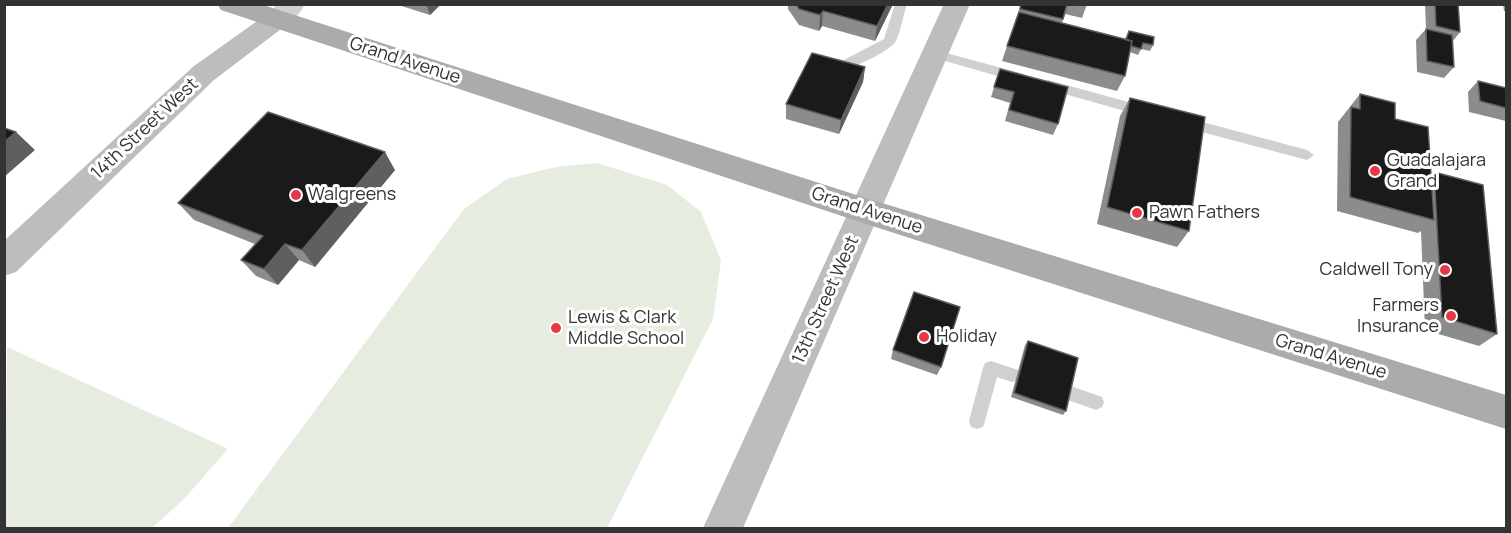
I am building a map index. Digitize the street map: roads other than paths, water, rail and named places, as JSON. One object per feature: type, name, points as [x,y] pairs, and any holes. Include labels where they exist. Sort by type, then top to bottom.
[{"type":"main road","name":"Grand Avenue","points":[[230,4],[284,12],[866,211],[1506,412]]},
{"type":"street","name":"13th Street West","points":[[723,528],[957,4]]},
{"type":"street","name":"14th Street West","points":[[4,262],[204,73],[284,12]]},
{"type":"lane","points":[[842,66],[883,47],[890,41],[901,4]]},
{"type":"lane","points":[[935,54],[1307,155]]},
{"type":"lane","points":[[977,421],[991,368],[1012,375]]},
{"type":"lane","points":[[1071,394],[1096,402]]},
{"type":"place","name":"Guadalajara Grand","points":[[1375,171]]},
{"type":"place","name":"Walgreens","points":[[296,195]]},
{"type":"place","name":"Pawn Fathers","points":[[1137,213]]},
{"type":"place","name":"Caldwell Tony","points":[[1445,270]]},
{"type":"place","name":"Farmers Insurance","points":[[1451,316]]},
{"type":"place","name":"Lewis & Clark Middle School","points":[[556,328]]},
{"type":"place","name":"Holiday","points":[[924,337]]}]
